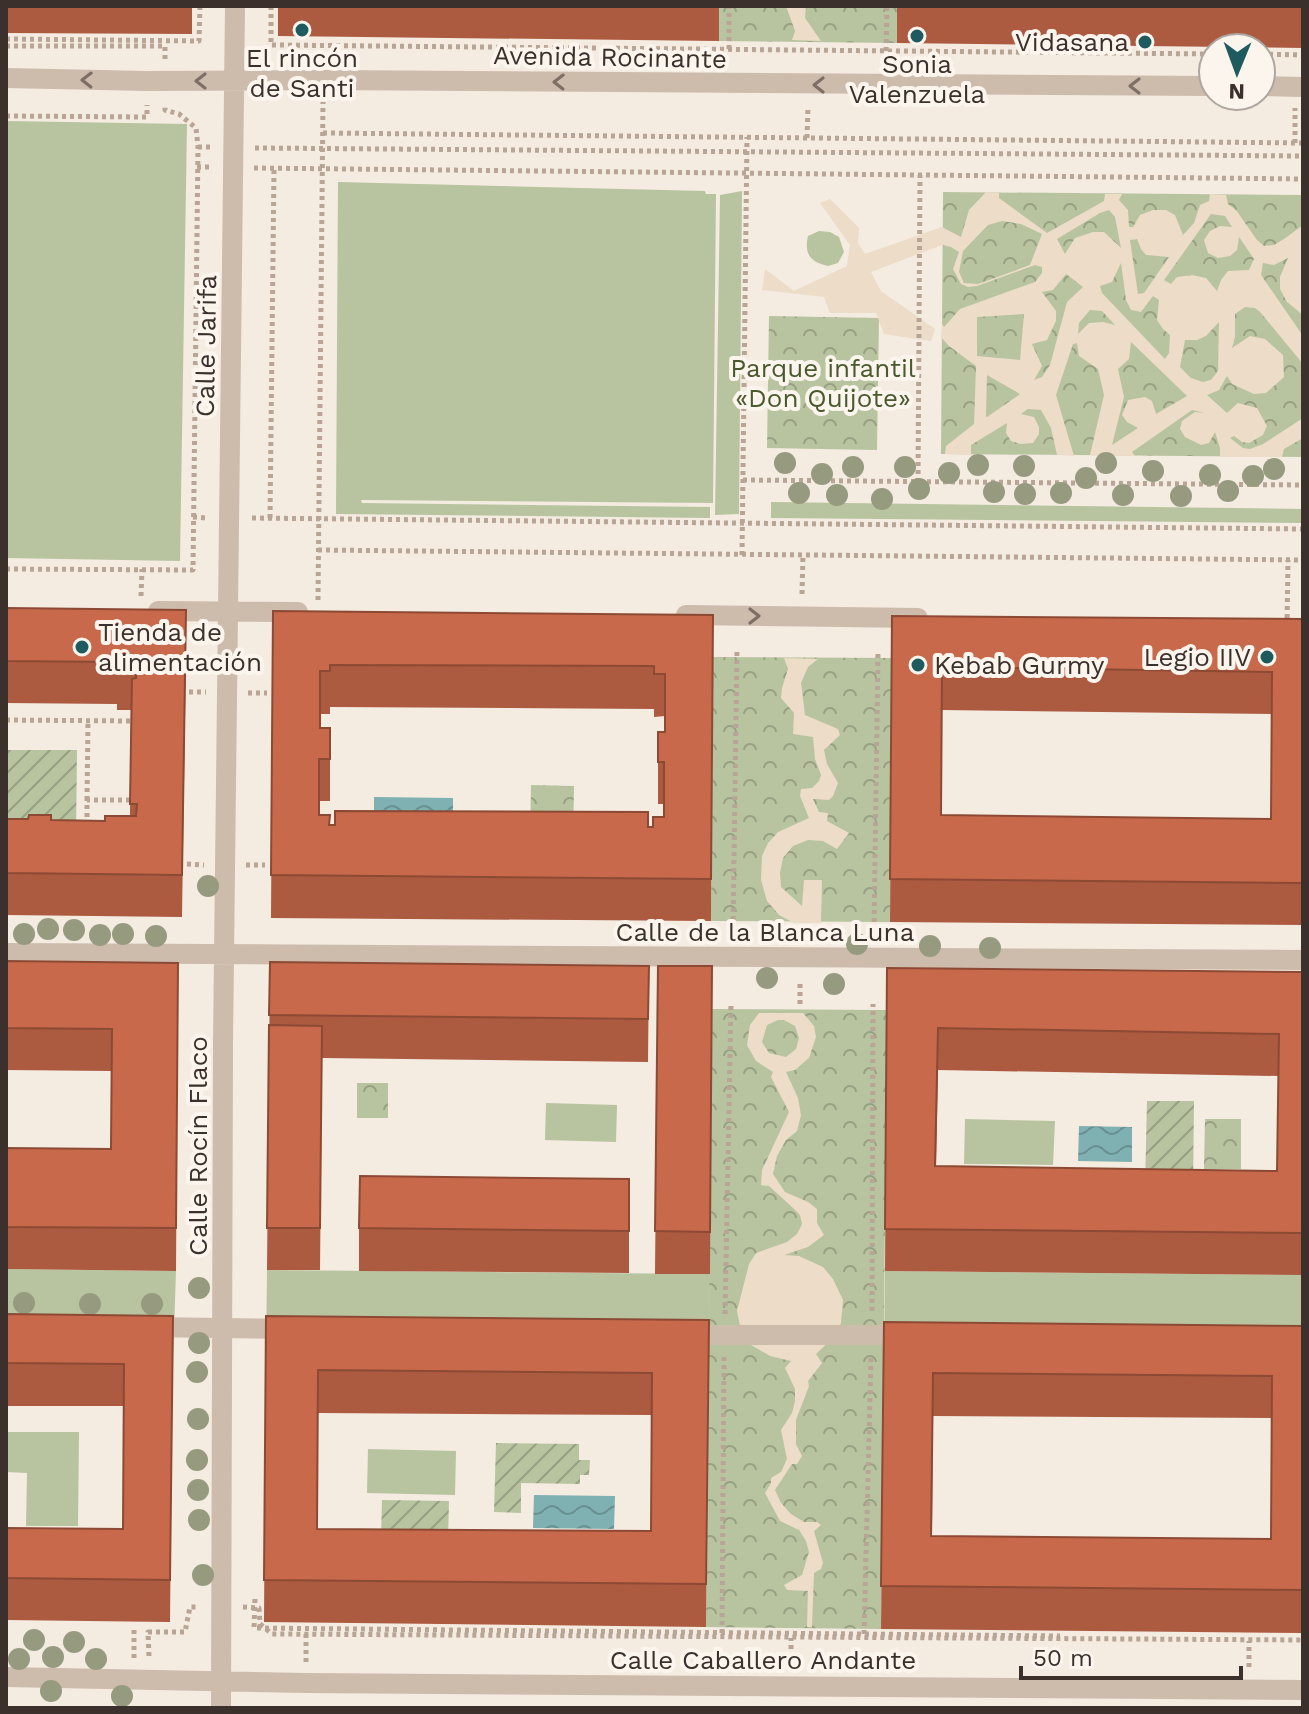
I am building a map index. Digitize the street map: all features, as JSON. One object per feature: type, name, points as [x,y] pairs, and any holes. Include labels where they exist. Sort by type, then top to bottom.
[{"type":"street","name":"Calle Jarifa","points":[[228,612],[235,6]]},
{"type":"street","name":"Avenida Rocinante","points":[[6,78],[1197,86]]},
{"type":"street","points":[[1277,86],[1303,87]]},
{"type":"street","points":[[141,611],[318,612]]},
{"type":"street","name":"Calle Rocín Flaco","points":[[221,1708],[228,612]]},
{"type":"street","points":[[661,615],[943,618]]},
{"type":"street","name":"Calle de la Blanca Luna","points":[[6,953],[1303,960]]},
{"type":"street","points":[[125,1327],[304,1330]]},
{"type":"street","points":[[662,1335],[936,1335]]},
{"type":"street","name":"Calle Caballero Andante","points":[[6,1677],[1303,1690]]},
{"type":"path","points":[[6,39],[199,41],[200,6]]},
{"type":"path","points":[[271,6],[271,45],[1197,54]]},
{"type":"path","points":[[729,6],[729,49]]},
{"type":"path","points":[[886,51],[887,6]]},
{"type":"path","points":[[318,612],[324,45]]},
{"type":"path","points":[[1277,54],[1303,55]]},
{"type":"path","points":[[6,569],[193,570],[198,147],[196,128],[179,114],[165,110]]},
{"type":"path","points":[[6,116],[147,117]]},
{"type":"path","points":[[323,133],[1303,143]]},
{"type":"path","points":[[742,555],[747,137]]},
{"type":"path","points":[[198,147],[274,168],[1303,179]]},
{"type":"path","points":[[197,167],[234,158],[322,149],[1303,156]]},
{"type":"path","points":[[270,518],[274,168]]},
{"type":"path","points":[[918,482],[920,175]]},
{"type":"path","points":[[743,480],[1303,485]]},
{"type":"path","points":[[193,517],[1303,529]]},
{"type":"path","points":[[318,550],[1303,560]]},
{"type":"path","points":[[1287,632],[1288,560]]},
{"type":"path","points":[[733,928],[737,649]]},
{"type":"path","points":[[874,930],[878,651]]},
{"type":"path","points":[[6,720],[132,721]]},
{"type":"path","points":[[87,831],[88,721]]},
{"type":"path","points":[[87,800],[131,800]]},
{"type":"path","points":[[254,1608],[255,1599]]},
{"type":"path","points":[[149,1679],[148,1632],[185,1632],[190,1607],[259,1608],[260,1624],[272,1634],[1303,1639]]},
{"type":"green space","points":[[719,6],[897,6],[897,43],[719,41]]},
{"type":"green space","points":[[6,121],[187,124],[180,561],[6,558]]},
{"type":"green space","points":[[338,182],[705,191],[706,194],[716,194],[713,503],[361,500],[362,503],[710,507],[710,518],[336,514]]},
{"type":"green space","points":[[742,191],[739,514],[715,515],[720,195]]},
{"type":"green space","points":[[943,192],[1303,195],[1303,457],[941,454]]},
{"type":"green space","points":[[819,231],[839,237],[844,252],[838,263],[828,266],[810,256],[808,236]]},
{"type":"green space","name":"Parque infantil «Don Quijote»","points":[[769,316],[879,318],[877,450],[767,448]]},
{"type":"green space","points":[[771,502],[1303,509],[1303,523],[771,518]]},
{"type":"green space","points":[[713,657],[892,658],[890,922],[711,921]]},
{"type":"green space","points":[[6,750],[77,750],[76,835],[6,834]]},
{"type":"green space","points":[[531,785],[574,786],[573,844],[530,843]]},
{"type":"green space","points":[[712,1009],[887,1010],[881,1629],[706,1627]]},
{"type":"green space","points":[[357,1083],[388,1083],[388,1118],[357,1118]]},
{"type":"green space","points":[[1147,1101],[1194,1101],[1193,1187],[1145,1187]]},
{"type":"green space","points":[[546,1103],[617,1105],[616,1142],[545,1140]]},
{"type":"green space","points":[[965,1119],[1055,1121],[1053,1165],[964,1164]]},
{"type":"green space","points":[[1205,1119],[1241,1119],[1241,1169],[1204,1169]]},
{"type":"green space","points":[[6,1269],[176,1271],[173,1358],[6,1356]]},
{"type":"green space","points":[[267,1270],[710,1274],[709,1363],[266,1358]]},
{"type":"green space","points":[[885,1271],[1303,1275],[1303,1369],[884,1364]]},
{"type":"green space","points":[[6,1432],[79,1432],[78,1526],[26,1526],[27,1473],[6,1472]]},
{"type":"green space","points":[[496,1443],[579,1444],[579,1460],[590,1460],[589,1475],[580,1475],[580,1484],[521,1483],[521,1513],[494,1512]]},
{"type":"green space","points":[[368,1449],[456,1451],[455,1495],[367,1493]]},
{"type":"green space","points":[[382,1500],[449,1501],[448,1540],[381,1538]]},
{"type":"shaded area","points":[[786,6],[806,6],[805,18],[821,41],[792,40],[795,31]]},
{"type":"shaded area","points":[[986,192],[999,193],[999,198],[1047,233],[1104,201],[1105,194],[1122,194],[1119,200],[1128,210],[1129,227],[1133,227],[1140,215],[1153,210],[1166,210],[1175,215],[1183,235],[1194,223],[1200,205],[1209,201],[1210,194],[1226,195],[1228,204],[1264,246],[1274,245],[1303,225],[1303,315],[1287,302],[1280,289],[1280,277],[1288,258],[1274,265],[1263,263],[1261,275],[1303,336],[1303,364],[1260,312],[1245,307],[1235,314],[1232,348],[1250,336],[1265,339],[1283,355],[1284,377],[1266,393],[1254,394],[1232,384],[1227,376],[1219,390],[1207,395],[1227,413],[1238,403],[1257,408],[1267,426],[1263,435],[1249,443],[1234,436],[1230,438],[1243,448],[1263,444],[1303,418],[1303,438],[1284,449],[1282,457],[1220,457],[1215,432],[1209,443],[1201,445],[1185,437],[1180,429],[1182,421],[1195,412],[1205,413],[1192,410],[1132,452],[1135,456],[1090,455],[1104,395],[1098,369],[1079,356],[1077,343],[1073,344],[1056,395],[1074,456],[1057,455],[1051,428],[1041,410],[1028,409],[1021,414],[1034,417],[1039,427],[1039,434],[1033,443],[1011,441],[1006,433],[1007,423],[971,445],[971,455],[945,454],[946,446],[974,424],[976,366],[941,337],[942,324],[944,327],[960,309],[1035,282],[1042,273],[1042,267],[1035,265],[977,286],[968,287],[961,284],[953,269],[959,252],[942,245],[871,272],[881,291],[935,329],[931,341],[884,334],[876,313],[830,313],[824,297],[762,290],[765,269],[794,291],[847,266],[850,245],[820,203],[830,199],[859,228],[858,243],[865,254],[942,227],[961,237],[969,210]],"holes":[[[1109,210],[1115,217],[1121,248],[1104,232],[1093,232],[1075,238],[1065,254],[1057,239]],[[1211,214],[1225,216],[1232,227],[1220,226],[1210,231],[1204,240],[1208,253],[1218,258],[1230,256],[1237,250],[1239,237],[1254,259],[1249,270],[1228,271],[1217,291],[1206,278],[1192,275],[1177,277],[1171,284],[1164,280]],[[1002,221],[1021,224],[1042,234],[1030,265],[978,284],[964,283],[959,272],[963,251],[988,225]],[[1137,239],[1146,255],[1169,257],[1144,293],[1138,294],[1130,240]],[[1121,263],[1126,300],[1131,310],[1141,312],[1153,296],[1159,300],[1157,320],[1170,335],[1169,353],[1165,359],[1102,293],[1100,286],[1112,282]],[[1066,274],[1083,287],[1067,302],[1050,365],[1042,377],[1034,380],[1042,366],[1032,344],[1047,340],[1056,321],[1056,311],[1042,292],[1053,290]],[[1090,310],[1102,311],[1115,325],[1089,323],[1078,334],[1079,323]],[[1024,314],[1020,360],[977,356],[977,317]],[[1219,322],[1218,371],[1211,380],[1203,382],[1191,378],[1180,367],[1185,340],[1206,336]],[[1131,342],[1187,396],[1156,414],[1152,401],[1145,397],[1128,400],[1122,415],[1138,428],[1112,445],[1124,397],[1118,369],[1129,359]],[[987,375],[1020,394],[986,416]]]},
{"type":"shaded area","points":[[784,658],[818,659],[808,667],[801,683],[805,715],[838,729],[840,735],[824,750],[827,764],[838,783],[833,796],[829,800],[813,799],[819,812],[828,813],[827,821],[849,833],[837,849],[823,841],[808,840],[793,846],[783,858],[780,873],[781,887],[802,906],[804,880],[822,880],[821,923],[794,923],[779,915],[767,901],[761,880],[762,856],[768,843],[778,832],[809,818],[800,796],[801,789],[812,788],[821,775],[815,759],[813,737],[793,734],[794,713],[781,698],[788,669]]},
{"type":"shaded area","points":[[759,1013],[803,1013],[814,1026],[816,1037],[809,1058],[795,1070],[786,1072],[798,1098],[801,1115],[797,1131],[786,1140],[777,1156],[773,1174],[785,1192],[817,1209],[817,1223],[824,1235],[808,1247],[784,1255],[799,1256],[823,1267],[843,1300],[841,1323],[836,1335],[816,1354],[822,1363],[808,1381],[809,1386],[796,1420],[796,1444],[802,1456],[797,1464],[792,1464],[775,1490],[791,1514],[804,1522],[821,1525],[814,1531],[823,1563],[821,1569],[814,1573],[812,1627],[807,1627],[808,1591],[787,1590],[784,1585],[802,1575],[809,1552],[806,1541],[799,1530],[780,1521],[765,1493],[771,1478],[781,1472],[787,1459],[781,1430],[792,1413],[795,1401],[795,1389],[785,1368],[791,1361],[770,1356],[751,1345],[741,1331],[737,1311],[749,1264],[756,1253],[787,1242],[797,1234],[802,1224],[800,1215],[793,1208],[769,1186],[761,1185],[762,1170],[789,1112],[771,1077],[773,1072],[756,1061],[747,1045],[750,1025]],"holes":[[[784,1020],[795,1026],[799,1038],[796,1049],[786,1057],[769,1053],[762,1042],[767,1025]]]},
{"type":"water","points":[[374,797],[453,798],[453,826],[374,826]]},
{"type":"water","points":[[1079,1126],[1132,1127],[1132,1162],[1078,1161]]},
{"type":"water","points":[[534,1495],[615,1496],[614,1529],[533,1528]]},
{"type":"building","points":[[6,608],[186,610],[182,875],[6,873],[6,819],[51,815],[51,820],[105,821],[105,816],[136,816],[137,804],[130,804],[132,679],[136,678],[136,668],[117,667],[117,662],[6,661]]},
{"type":"building","points":[[273,611],[713,615],[711,879],[271,875]],"holes":[[[330,665],[654,666],[654,674],[665,674],[665,732],[658,732],[658,762],[664,762],[664,817],[653,817],[653,827],[648,827],[648,812],[335,811],[335,825],[329,825],[330,815],[319,815],[319,759],[330,759],[330,728],[320,728],[320,671],[330,671]]]},
{"type":"building","points":[[892,616],[1303,619],[1303,883],[890,879]],"holes":[[[942,667],[1272,672],[1271,819],[941,815]]]},
{"type":"building","points":[[6,961],[178,963],[176,1228],[6,1227],[6,1148],[111,1149],[112,1029],[6,1028]]},
{"type":"building","points":[[270,962],[649,966],[648,1019],[269,1015]]},
{"type":"building","points":[[658,966],[712,966],[710,1232],[655,1231]]},
{"type":"building","points":[[887,968],[1303,972],[1303,1233],[885,1229]],"holes":[[[938,1028],[1279,1034],[1277,1171],[935,1166]]]},
{"type":"building","points":[[269,1025],[322,1026],[320,1228],[267,1228]]},
{"type":"building","points":[[360,1176],[629,1179],[629,1231],[359,1228]]},
{"type":"building","points":[[6,1314],[173,1316],[170,1580],[6,1578],[6,1528],[123,1529],[124,1364],[6,1363]]},
{"type":"building","points":[[266,1316],[709,1320],[706,1584],[264,1580]],"holes":[[[318,1370],[652,1373],[651,1531],[317,1529]]]},
{"type":"building","points":[[884,1322],[1303,1326],[1303,1590],[881,1586]],"holes":[[[933,1373],[1272,1376],[1271,1539],[931,1536]]]},
{"type":"place","name":"El rincón de Santi","points":[[302,30]]},
{"type":"place","name":"Sonia Valenzuela","points":[[917,36]]},
{"type":"place","name":"Vidasana","points":[[1145,42]]},
{"type":"place","name":"Tienda de alimentación","points":[[82,647]]},
{"type":"place","name":"Legio IIV","points":[[1267,657]]},
{"type":"place","name":"Kebab Gurmy","points":[[918,665]]}]
